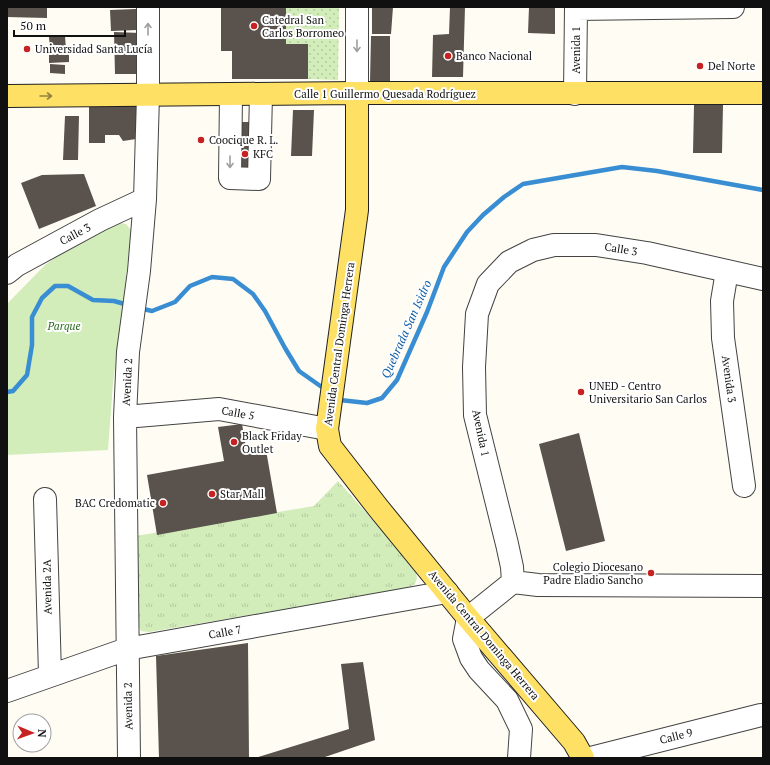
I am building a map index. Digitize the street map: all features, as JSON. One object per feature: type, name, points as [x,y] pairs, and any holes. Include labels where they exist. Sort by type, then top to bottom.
[{"type":"main road","name":"Calle 1 Guillermo Quesada Rodríguez","points":[[7,96],[148,96],[357,93],[763,93]]},
{"type":"main road","name":"Avenida Central Dominga Herrera","points":[[357,93],[357,210],[328,421],[330,446],[379,509],[468,618],[574,742],[583,758]]},
{"type":"street","name":"Avenida 2","points":[[129,758],[125,417],[128,352],[139,271],[145,199],[148,96],[148,7]]},
{"type":"street","name":"Avenida Central Dominga Herrera","points":[[357,7],[357,93]]},
{"type":"street","points":[[576,8],[733,7]]},
{"type":"street","name":"Avenida 1","points":[[576,8],[576,94]]},
{"type":"street","points":[[231,95],[230,178],[259,179],[261,94]]},
{"type":"street","name":"Calle 3","points":[[7,272],[17,265],[100,220],[145,199]]},
{"type":"street","name":"Calle 3","points":[[488,284],[509,262],[533,250],[554,245],[596,245],[647,253],[763,279]]},
{"type":"street","name":"Avenida 3","points":[[727,271],[722,301],[723,338],[744,486]]},
{"type":"street","name":"Avenida 1","points":[[488,284],[477,314],[474,367],[474,415],[507,544],[512,567],[513,582]]},
{"type":"street","name":"Calle 5","points":[[125,417],[219,409],[328,421]]},
{"type":"street","name":"Avenida 2A","points":[[45,499],[50,675]]},
{"type":"street","points":[[519,758],[521,729],[507,700],[479,670],[471,658],[464,638],[468,618],[513,582],[538,585],[763,586]]},
{"type":"street","name":"Calle 7","points":[[7,691],[127,649],[447,592]]},
{"type":"street","name":"Calle 9","points":[[591,758],[761,715]]},
{"type":"green space","points":[[286,7],[339,7],[338,80],[308,79],[308,44],[286,44]]},
{"type":"green space","name":"Parque","points":[[120,223],[126,224],[131,230],[113,383],[108,450],[7,455],[7,304],[45,265],[68,248]]},
{"type":"green space","points":[[338,481],[415,568],[417,578],[415,584],[406,589],[149,632],[141,631],[139,627],[136,536],[314,506]]},
{"type":"building","points":[[7,7],[47,7],[47,18],[7,17]]},
{"type":"building","name":"Catedral San Carlos Borromeo","points":[[221,7],[286,7],[286,44],[308,44],[308,79],[232,79],[232,51],[221,51]]},
{"type":"building","points":[[393,7],[391,34],[372,34],[372,8]]},
{"type":"building","name":"Banco Nacional","points":[[450,7],[465,7],[463,77],[432,77],[433,35],[449,34]]},
{"type":"building","points":[[529,7],[555,7],[555,34],[528,33]]},
{"type":"building","points":[[136,9],[137,30],[111,31],[110,10]]},
{"type":"building","points":[[114,32],[141,33],[141,74],[115,74]]},
{"type":"building","points":[[65,36],[66,49],[50,49],[49,37]]},
{"type":"building","points":[[371,36],[390,36],[390,82],[370,82]]},
{"type":"building","points":[[49,52],[69,52],[69,62],[49,63]]},
{"type":"building","points":[[50,64],[65,65],[65,74],[50,73]]},
{"type":"building","points":[[89,105],[138,105],[136,139],[123,141],[119,135],[105,135],[105,143],[89,143]]},
{"type":"building","points":[[694,105],[723,105],[722,153],[693,153]]},
{"type":"building","points":[[293,110],[314,110],[312,156],[291,156]]},
{"type":"building","points":[[65,116],[79,116],[78,160],[63,160]]},
{"type":"building","name":"KFC","points":[[233,122],[259,122],[260,176],[229,175]]},
{"type":"building","points":[[84,174],[96,206],[39,229],[21,183],[42,175]]},
{"type":"building","name":"Star Mall","points":[[242,424],[247,453],[266,450],[277,513],[157,535],[147,475],[224,461],[218,427]]},
{"type":"building","points":[[579,433],[605,541],[566,551],[539,444]]},
{"type":"building","points":[[248,643],[249,758],[159,758],[156,656]]},
{"type":"building","points":[[363,662],[375,740],[322,758],[255,758],[349,729],[341,664]]},
{"type":"waterway","name":"Quebrada San Isidro","points":[[337,398],[340,400],[367,403],[382,398],[397,380],[427,312],[444,267],[467,232],[483,215],[504,197],[523,184],[622,167],[657,171],[763,190]]},
{"type":"waterway","name":"Quebrada San Isidro","points":[[139,308],[152,311],[175,302],[190,286],[212,277],[233,279],[253,294],[265,311],[299,371],[326,390]]},
{"type":"waterway","name":"Quebrada San Isidro","points":[[7,392],[13,391],[27,375],[32,345],[32,317],[42,298],[55,286],[68,286],[93,300],[114,301],[128,305]]},
{"type":"place","name":"Catedral San Carlos Borromeo","points":[[254,26]]},
{"type":"place","name":"Universidad Santa Lucía","points":[[27,49]]},
{"type":"place","name":"Banco Nacional","points":[[448,56]]},
{"type":"place","name":"Del Norte","points":[[700,66]]},
{"type":"place","name":"Coocique R. L.","points":[[201,140]]},
{"type":"place","name":"KFC","points":[[245,154]]},
{"type":"place","name":"UNED - Centro Universitario San Carlos","points":[[581,392]]},
{"type":"place","name":"Black Friday Outlet","points":[[234,442]]},
{"type":"place","name":"Star Mall","points":[[212,494]]},
{"type":"place","name":"BAC Credomatic","points":[[163,503]]},
{"type":"place","name":"Colegio Diocesano Padre Eladio Sancho","points":[[651,573]]}]
